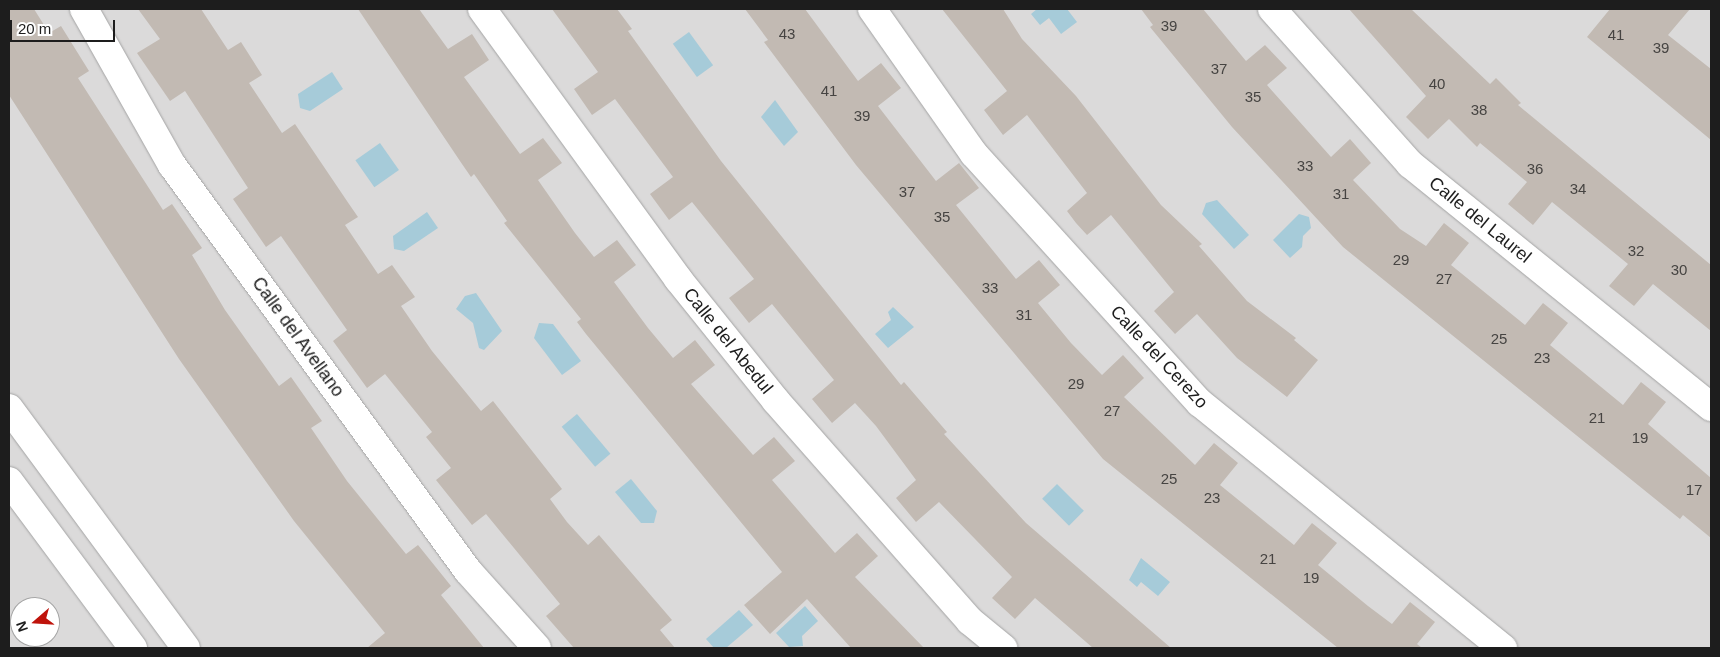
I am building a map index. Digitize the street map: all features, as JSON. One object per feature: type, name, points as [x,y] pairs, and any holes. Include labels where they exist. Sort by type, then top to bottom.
[{"type":"street","name":"Calle del Avellano","points":[[84,9],[172,165],[468,571],[537,648]]},
{"type":"street","name":"Calle del Abedul","points":[[482,9],[678,279],[770,393],[970,621],[1004,648]]},
{"type":"street","name":"Calle del Cerezo","points":[[872,9],[974,154],[1200,403],[1504,648]]},
{"type":"street","name":"Calle del Laurel","points":[[1272,9],[1410,164],[1711,407]]},
{"type":"street","points":[[9,408],[186,648]]},
{"type":"street","points":[[9,481],[133,648]]},
{"type":"shaded area","points":[[9,9],[1711,9],[1711,648],[9,648]]},
{"type":"water","points":[[1037,9],[1067,9],[1077,22],[1061,34],[1049,18],[1040,25],[1031,14]]},
{"type":"water","points":[[689,32],[713,65],[697,77],[673,44]]},
{"type":"water","points":[[332,72],[343,89],[310,111],[300,108],[298,94]]},
{"type":"water","points":[[775,100],[798,132],[784,146],[761,117]]},
{"type":"water","points":[[380,143],[399,170],[374,187],[355,160]]},
{"type":"water","points":[[1217,200],[1249,235],[1234,249],[1202,214],[1206,203]]},
{"type":"water","points":[[427,212],[438,228],[404,251],[394,249],[393,236]]},
{"type":"water","points":[[1299,214],[1309,217],[1311,228],[1303,236],[1302,247],[1290,258],[1273,240]]},
{"type":"water","points":[[476,293],[502,331],[484,350],[479,348],[473,323],[456,309],[465,296]]},
{"type":"water","points":[[893,307],[914,327],[888,348],[875,334],[891,320],[888,312]]},
{"type":"water","points":[[539,323],[553,324],[581,361],[562,375],[534,338]]},
{"type":"water","points":[[577,414],[610,454],[595,467],[562,427]]},
{"type":"water","points":[[631,479],[657,511],[654,523],[641,523],[615,492]]},
{"type":"water","points":[[1057,484],[1084,511],[1069,526],[1042,499]]},
{"type":"water","points":[[1141,558],[1170,582],[1158,596],[1141,582],[1137,587],[1129,580]]},
{"type":"water","points":[[805,606],[818,621],[802,636],[803,646],[789,647],[776,633]]},
{"type":"water","points":[[739,610],[753,625],[726,648],[714,648],[706,639]]},
{"type":"building","points":[[9,9],[34,9],[49,33],[61,26],[89,71],[78,78],[163,210],[172,204],[202,248],[192,255],[225,310],[279,386],[291,377],[322,421],[311,428],[347,481],[406,554],[418,545],[451,586],[441,595],[484,648],[367,648],[385,633],[294,521],[179,359],[9,95]]},
{"type":"building","points":[[138,9],[201,9],[228,50],[241,42],[262,75],[249,83],[282,133],[295,124],[358,217],[345,225],[378,274],[392,265],[415,297],[401,306],[432,351],[481,411],[493,401],[562,489],[550,499],[567,522],[588,545],[599,535],[672,620],[660,630],[675,648],[574,648],[546,616],[560,604],[486,514],[472,525],[436,480],[451,468],[426,437],[432,432],[385,374],[367,388],[333,341],[347,330],[281,236],[266,247],[233,199],[248,188],[185,91],[170,101],[137,53],[160,39]]},
{"type":"building","points":[[358,9],[419,9],[448,49],[472,34],[489,60],[464,77],[520,154],[543,138],[562,163],[538,180],[575,233],[594,257],[617,240],[636,265],[614,282],[648,328],[673,358],[695,340],[715,365],[691,384],[753,455],[774,437],[795,461],[772,480],[835,553],[857,533],[878,556],[855,577],[924,648],[851,648],[807,599],[770,634],[744,605],[782,572],[586,334],[577,322],[581,319],[504,223],[507,221],[474,174],[471,177]]},
{"type":"building","points":[[552,9],[617,9],[632,29],[628,31],[721,161],[901,385],[904,382],[947,432],[944,434],[1026,523],[1171,648],[1093,648],[1035,598],[1015,619],[992,598],[1012,577],[939,502],[916,522],[896,498],[916,480],[876,426],[855,403],[832,423],[812,399],[834,380],[772,304],[749,323],[729,298],[754,279],[692,202],[669,220],[650,194],[673,177],[615,99],[592,115],[574,89],[598,72]]},
{"type":"building","points":[[745,9],[805,9],[858,81],[881,63],[901,88],[878,106],[936,181],[959,163],[979,188],[956,205],[1016,279],[1039,260],[1060,285],[1038,303],[1071,343],[1102,375],[1123,355],[1144,378],[1124,397],[1195,465],[1214,443],[1238,463],[1220,485],[1294,545],[1312,523],[1337,543],[1318,565],[1368,606],[1392,624],[1410,602],[1435,622],[1417,644],[1422,648],[1338,648],[1103,459],[856,165],[764,42],[768,40]]},
{"type":"building","points":[[942,9],[1003,9],[1022,39],[1076,96],[1161,205],[1202,244],[1199,246],[1247,301],[1296,338],[1294,340],[1318,360],[1287,397],[1237,358],[1197,314],[1175,334],[1154,311],[1174,292],[1111,215],[1087,235],[1076,223],[1067,211],[1087,193],[1027,115],[1003,135],[984,110],[1007,91]]},
{"type":"building","points":[[1141,9],[1203,9],[1246,61],[1265,45],[1287,68],[1267,85],[1331,157],[1350,139],[1371,163],[1353,180],[1400,229],[1426,246],[1444,223],[1469,243],[1451,265],[1525,325],[1543,303],[1568,323],[1550,345],[1623,405],[1641,382],[1666,402],[1648,424],[1711,478],[1711,538],[1683,515],[1680,519],[1343,247],[1232,127],[1150,27],[1153,25]]},
{"type":"building","points":[[1349,9],[1411,9],[1490,84],[1496,78],[1521,103],[1518,105],[1711,265],[1711,331],[1653,284],[1634,306],[1609,286],[1628,264],[1552,202],[1533,225],[1508,204],[1527,182],[1480,143],[1477,147],[1449,119],[1428,139],[1406,117],[1426,96]]},
{"type":"building","points":[[1610,9],[1690,9],[1668,35],[1711,69],[1711,140],[1587,37]]}]
